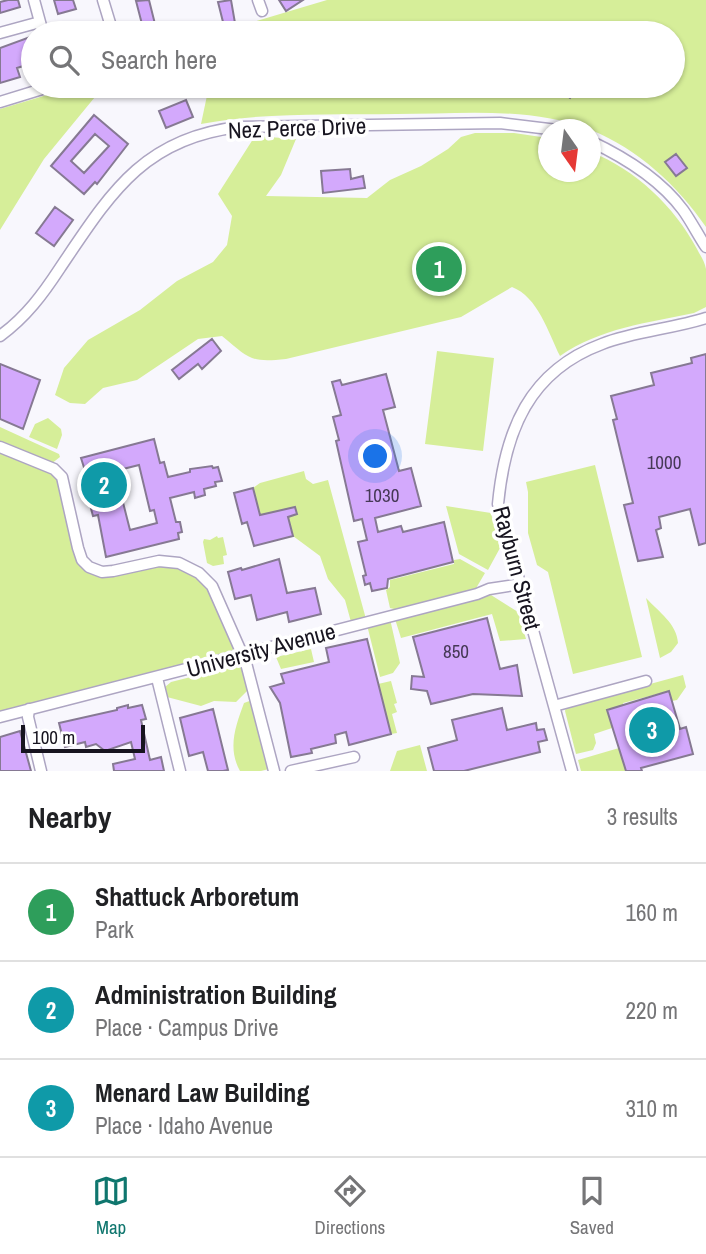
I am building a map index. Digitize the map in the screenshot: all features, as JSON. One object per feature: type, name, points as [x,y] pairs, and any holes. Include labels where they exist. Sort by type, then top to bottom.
[{"type":"street","points":[[34,0],[39,21]]},
{"type":"street","points":[[103,0],[109,21]]},
{"type":"street","points":[[0,33],[21,30]]},
{"type":"street","points":[[0,102],[21,96]]},
{"type":"street","name":"Nez Perce Drive","points":[[0,335],[16,325],[38,301],[106,200],[125,179],[146,162],[185,139],[206,132],[239,127],[500,123],[538,128]]},
{"type":"street","points":[[601,147],[632,164],[670,195],[683,210],[706,247]]},
{"type":"street","name":"Rayburn Street","points":[[572,771],[498,504],[501,467],[510,435],[531,397],[564,364],[604,342],[706,318]]},
{"type":"street","points":[[0,447],[54,469],[62,477],[76,541],[82,559],[89,568],[113,572],[159,561],[178,563],[199,573],[212,586],[246,663],[274,771]]},
{"type":"street","name":"University Avenue","points":[[0,717],[242,656],[489,589],[521,584]]},
{"type":"street","points":[[157,678],[180,771]]},
{"type":"street","points":[[554,706],[646,681]]},
{"type":"street","points":[[29,709],[28,717],[41,771]]},
{"type":"street","points":[[291,771],[354,757]]},
{"type":"green space","points":[[327,0],[706,0],[706,227],[682,197],[655,170],[625,147],[601,135],[601,119],[554,119],[495,113],[298,115],[201,124],[206,98],[685,98],[685,21],[256,21]]},
{"type":"green space","points":[[37,98],[94,98],[44,159],[0,230],[0,109]]},
{"type":"green space","points":[[475,133],[514,133],[538,137],[538,182],[601,182],[601,157],[638,179],[677,218],[702,259],[706,269],[706,307],[694,313],[608,333],[560,356],[535,307],[521,292],[512,287],[461,317],[286,359],[264,360],[250,357],[222,336],[198,339],[137,380],[103,388],[85,404],[70,403],[55,395],[64,368],[88,340],[140,310],[177,281],[213,262],[227,245],[232,216],[218,194],[255,136],[296,139],[281,175],[266,196],[367,198],[390,180],[421,166],[448,149],[461,137]]},
{"type":"green space","points":[[437,351],[494,358],[483,451],[425,444]]},
{"type":"green space","points":[[48,418],[61,429],[62,435],[57,449],[29,437],[35,424]]},
{"type":"green space","points":[[0,427],[59,454],[60,457],[51,464],[0,443]]},
{"type":"green space","points":[[0,447],[54,469],[89,567],[179,563],[212,586],[241,655],[0,717]]},
{"type":"green space","points":[[595,465],[642,657],[573,674],[548,572],[537,565],[528,533],[526,482]]},
{"type":"green space","points":[[304,471],[306,479],[313,484],[328,480],[366,619],[351,622],[345,600],[328,579],[320,556],[293,536],[288,517],[297,514],[295,507],[261,517],[253,488],[260,483]]},
{"type":"green space","points":[[446,506],[491,513],[500,548],[488,570],[459,554]]},
{"type":"green space","points":[[217,536],[223,537],[227,555],[223,556],[224,564],[213,566],[207,563],[203,542],[204,539],[210,540]]},
{"type":"green space","points":[[460,559],[485,573],[475,590],[398,610],[390,608],[386,590],[390,587],[390,580],[454,564],[454,560]]},
{"type":"green space","points":[[491,595],[518,612],[526,639],[500,641],[492,614],[401,638],[395,619]]},
{"type":"green space","points":[[646,598],[666,619],[677,636],[678,643],[671,652],[660,658]]},
{"type":"green space","points":[[390,619],[400,663],[393,673],[380,677],[367,625]]},
{"type":"green space","points":[[311,649],[314,662],[281,669],[276,657]]},
{"type":"green space","points":[[246,663],[249,689],[236,702],[214,701],[201,706],[167,697],[165,687],[171,682]]},
{"type":"green space","points":[[683,675],[686,687],[677,700],[672,701],[669,691],[623,703],[624,709],[614,712],[613,708],[607,709],[612,728],[594,734],[596,743],[593,750],[576,754],[566,707]]},
{"type":"green space","points":[[391,681],[397,703],[394,704],[397,712],[392,714],[397,733],[391,734],[378,684]]},
{"type":"green space","points":[[255,699],[273,768],[240,771],[233,745],[236,728],[244,703]]},
{"type":"green space","points":[[420,745],[427,771],[390,771],[397,751]]},
{"type":"green space","points":[[619,748],[626,771],[581,771],[578,760]]},
{"type":"building","points":[[18,0],[20,7],[0,13],[0,2]]},
{"type":"building","points":[[54,0],[73,0],[76,9],[58,14]]},
{"type":"building","points":[[149,0],[154,21],[141,21],[136,1]]},
{"type":"building","points":[[231,0],[235,21],[223,21],[218,2]]},
{"type":"building","points":[[279,0],[303,0],[286,11]]},
{"type":"building","points":[[21,40],[21,67],[17,68],[20,77],[0,83],[0,48]]},
{"type":"building","points":[[186,100],[193,117],[166,128],[159,111]]},
{"type":"building","points":[[94,115],[128,144],[97,184],[95,182],[84,194],[51,166]],"holes":[[[95,134],[109,146],[84,173],[71,161]]]},
{"type":"building","points":[[676,154],[687,168],[676,176],[665,162]]},
{"type":"building","points":[[350,169],[351,179],[363,176],[365,188],[323,193],[321,171]]},
{"type":"building","points":[[55,207],[73,220],[54,246],[36,233]]},
{"type":"building","points":[[212,339],[221,351],[202,369],[198,364],[179,379],[172,370]]},
{"type":"building","points":[[706,354],[706,543],[699,545],[690,509],[659,517],[661,528],[656,530],[663,557],[638,561],[624,505],[633,503],[613,420],[617,419],[611,396],[654,385],[651,373],[692,363],[691,358]]},
{"type":"building","points":[[0,364],[40,380],[23,429],[0,419]]},
{"type":"building","points":[[386,374],[395,407],[383,410],[399,471],[411,468],[421,506],[375,518],[378,532],[401,526],[403,532],[444,522],[453,562],[388,579],[387,588],[372,591],[370,583],[365,585],[363,576],[366,575],[358,542],[367,540],[362,519],[354,521],[336,441],[339,440],[333,417],[341,415],[332,382],[340,380],[342,385]]},
{"type":"building","points":[[154,439],[160,463],[164,462],[168,477],[190,472],[190,469],[212,466],[218,467],[222,481],[215,482],[216,486],[204,489],[205,495],[195,498],[194,492],[170,498],[176,522],[180,522],[182,532],[178,533],[179,539],[106,557],[98,515],[93,516],[89,501],[94,499],[81,458]],"holes":[[[139,465],[150,511],[154,510],[157,523],[130,530],[115,471]]]},
{"type":"building","points":[[253,488],[260,515],[295,507],[297,514],[288,517],[293,536],[254,546],[247,522],[242,524],[234,493]]},
{"type":"building","points":[[279,559],[287,593],[315,588],[321,614],[289,622],[287,612],[257,620],[251,595],[235,599],[228,572]]},
{"type":"building","points":[[487,618],[500,669],[517,665],[522,696],[473,694],[431,704],[427,691],[411,689],[412,676],[424,677],[413,637]]},
{"type":"building","points":[[367,639],[391,734],[349,745],[346,732],[335,735],[336,743],[311,749],[312,753],[291,757],[280,703],[270,687],[284,683],[281,674],[329,662],[326,648]]},
{"type":"building","points":[[669,691],[680,729],[686,727],[693,754],[641,768],[642,771],[626,771],[607,710]]},
{"type":"building","points":[[128,705],[128,708],[142,705],[146,719],[141,720],[150,760],[161,757],[164,771],[114,771],[113,764],[135,759],[131,742],[105,751],[96,744],[86,747],[85,742],[65,747],[59,723]]},
{"type":"building","points":[[502,708],[507,730],[536,723],[537,730],[544,729],[547,740],[538,742],[540,752],[464,771],[434,771],[428,748],[457,740],[452,720]]},
{"type":"building","points":[[213,709],[228,770],[208,771],[203,752],[189,756],[180,718]]},
{"type":"building","points":[[20,731],[31,771],[0,771],[0,737]]},
{"type":"place","name":"Shattuck Arboretum","points":[[439,269]]},
{"type":"place","name":"Administration Building","points":[[104,485]]},
{"type":"place","name":"Menard Law Building","points":[[652,730]]}]
